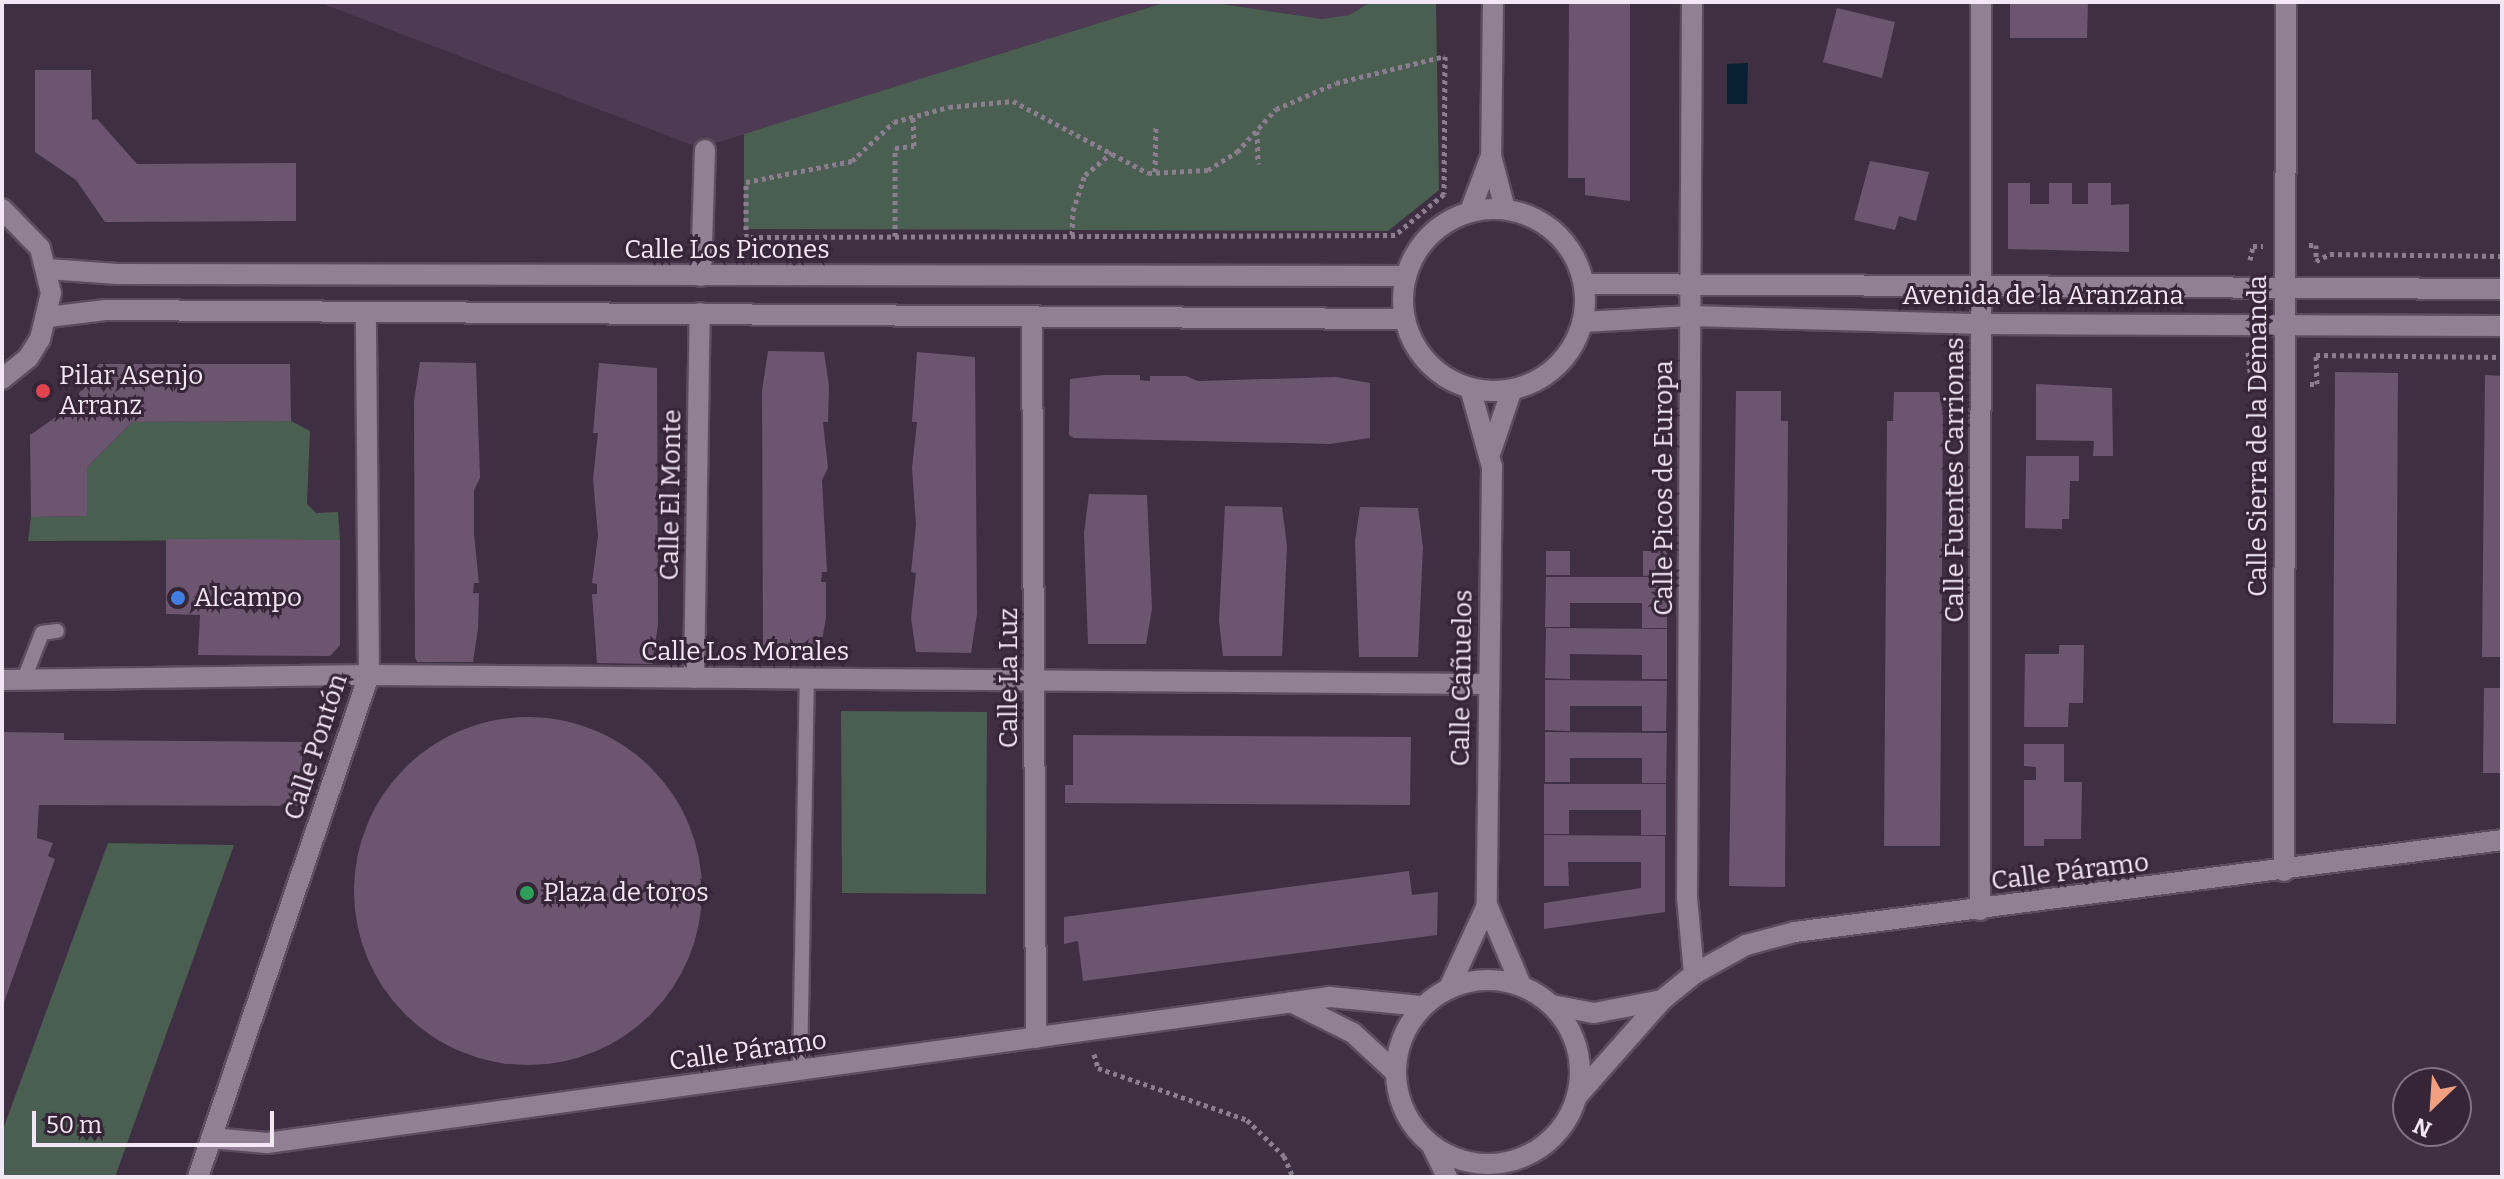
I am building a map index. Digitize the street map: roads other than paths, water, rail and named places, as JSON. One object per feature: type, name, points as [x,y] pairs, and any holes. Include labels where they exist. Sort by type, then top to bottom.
[{"type":"street","points":[[1493,2],[1491,156],[1505,209]]},
{"type":"street","name":"Calle Picos de Europa","points":[[1692,2],[1687,897],[1694,974]]},
{"type":"street","name":"Calle Fuentes Carrionas","points":[[1980,910],[1981,2]]},
{"type":"street","name":"Calle Sierra de la Demanda","points":[[2284,871],[2286,2]]},
{"type":"street","points":[[701,276],[705,150]]},
{"type":"street","points":[[1470,211],[1491,156]]},
{"type":"street","points":[[2,209],[28,230],[48,269],[48,317],[28,358],[2,379]]},
{"type":"street","points":[[1505,209],[1541,221],[1559,235],[1585,284],[1583,322],[1564,359],[1544,376],[1512,389],[1470,388],[1428,362],[1405,319],[1406,276],[1433,231],[1470,211],[1505,209]]},
{"type":"street","name":"Calle Los Picones","points":[[48,269],[117,274],[1406,276]]},
{"type":"street","name":"Avenida de la Aranzana","points":[[1585,284],[1982,283],[2502,289]]},
{"type":"street","points":[[48,317],[106,310],[1405,319]]},
{"type":"street","name":"Calle El Monte","points":[[694,678],[700,313]]},
{"type":"street","name":"Calle Pontón","points":[[198,1177],[369,675],[366,314]]},
{"type":"street","name":"Avenida de la Aranzana","points":[[1583,322],[1691,316],[1982,324],[2502,326]]},
{"type":"street","name":"Calle La Luz","points":[[1032,318],[1036,1038]]},
{"type":"street","name":"Calle Cañuelos","points":[[1470,388],[1491,451]]},
{"type":"street","name":"Calle Cañuelos","points":[[1512,389],[1491,451],[1487,905],[1521,985]]},
{"type":"street","name":"Calle Los Morales","points":[[2,680],[369,675],[1488,684]]},
{"type":"street","name":"Calle Páramo","points":[[1578,1095],[1662,1000],[1694,974],[1746,945],[1795,932],[2284,871],[2502,840]]},
{"type":"street","name":"Calle Cañuelos","points":[[1450,986],[1487,905]]},
{"type":"street","points":[[1433,1148],[1464,1162],[1497,1164],[1529,1155],[1568,1119],[1578,1095],[1577,1046],[1552,1005],[1521,985],[1486,981],[1450,986],[1421,1006],[1401,1035],[1394,1071],[1398,1100],[1412,1126],[1433,1148],[1447,1177]]},
{"type":"street","name":"Calle Páramo","points":[[211,1138],[267,1143],[1330,997],[1421,1006]]},
{"type":"street","name":"Calle Páramo","points":[[1552,1005],[1594,1013],[1662,1000]]},
{"type":"street","points":[[1291,1002],[1353,1033],[1394,1071]]},
{"type":"street","points":[[1523,1177],[1529,1155]]},
{"type":"lane","points":[[24,679],[42,633],[57,631]]},
{"type":"lane","points":[[800,1071],[807,678]]},
{"type":"water","points":[[1748,63],[1747,104],[1727,104],[1727,64]]},
{"type":"place","name":"Pilar Asenjo Arranz","points":[[43,391]]},
{"type":"place","name":"Alcampo","points":[[178,598]]},
{"type":"place","name":"Plaza de toros","points":[[527,893]]}]
